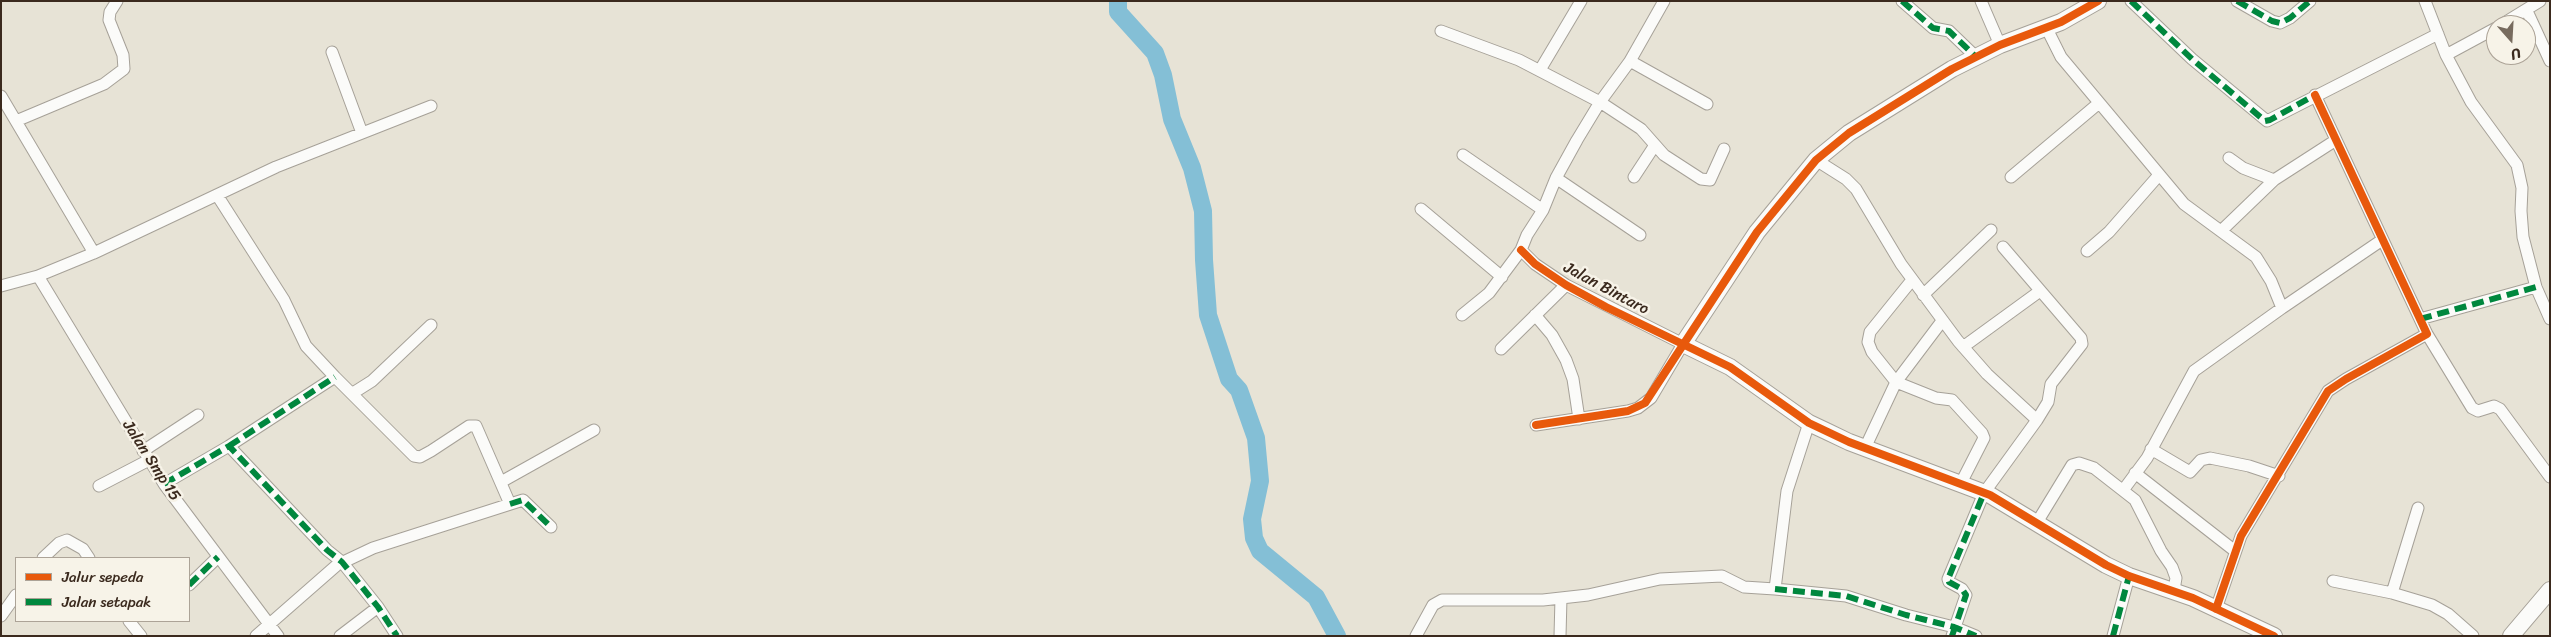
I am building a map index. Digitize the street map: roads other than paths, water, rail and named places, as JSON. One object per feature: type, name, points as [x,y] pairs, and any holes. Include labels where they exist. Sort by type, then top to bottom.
[{"type":"street","points":[[16,121],[104,84],[124,69],[123,55],[109,20],[110,12],[117,1]]},
{"type":"street","points":[[1540,70],[1581,1]]},
{"type":"street","points":[[1462,315],[1489,293],[1521,250],[1527,235],[1543,210],[1556,178],[1600,102],[1630,61],[1664,1]]},
{"type":"street","points":[[1902,1],[1933,28],[1949,32],[1976,57]]},
{"type":"street","points":[[1981,1],[2000,45]]},
{"type":"street","points":[[1536,424],[1628,411],[1645,403],[1658,386],[1683,344],[1757,232],[1816,160],[1849,133],[1976,57],[2089,8],[2098,1]]},
{"type":"street","points":[[2132,1],[2192,59],[2264,121],[2270,120],[2315,95],[2438,34]]},
{"type":"street","points":[[2237,1],[2272,22],[2280,23],[2290,18],[2310,1]]},
{"type":"street","points":[[2425,1],[2446,55],[2480,118],[2517,165],[2522,188],[2521,224],[2536,287],[2550,319]]},
{"type":"street","points":[[2520,15],[2540,1]]},
{"type":"street","points":[[2527,11],[2550,61]]},
{"type":"street","points":[[2046,27],[2061,57],[2184,204],[2256,258],[2271,281],[2282,308]]},
{"type":"street","points":[[1441,31],[1540,70],[1600,102],[1641,129],[1664,155],[1706,181],[1713,176],[1724,149]]},
{"type":"street","points":[[2446,55],[2486,33]]},
{"type":"street","points":[[332,52],[362,133]]},
{"type":"street","points":[[1630,61],[1707,104]]},
{"type":"street","points":[[2315,95],[2427,334],[2472,408],[2478,411],[2494,406],[2500,409],[2550,477]]},
{"type":"street","points":[[1,96],[94,253]]},
{"type":"street","points":[[2011,177],[2099,103]]},
{"type":"street","points":[[1,286],[38,276],[94,253],[276,167],[431,106]]},
{"type":"street","points":[[2221,231],[2274,180],[2336,140]]},
{"type":"street","points":[[1634,177],[1656,145]]},
{"type":"street","points":[[1463,155],[1543,210]]},
{"type":"street","points":[[2229,158],[2243,168],[2274,180]]},
{"type":"street","points":[[1816,160],[1846,179],[1856,190],[1912,280],[1942,321],[1987,374],[2037,420]]},
{"type":"street","points":[[2087,251],[2109,232],[2159,175]]},
{"type":"street","points":[[1556,178],[1640,235]]},
{"type":"street","points":[[217,195],[284,300],[306,346],[335,377],[417,457],[431,451],[469,426],[476,426],[510,504]]},
{"type":"street","points":[[1421,209],[1502,277]]},
{"type":"street","points":[[1923,296],[1990,230]]},
{"type":"street","points":[[2124,489],[2151,449],[2194,371],[2382,240]]},
{"type":"street","points":[[1953,631],[1966,595],[1962,589],[1949,582],[1948,579],[1984,493],[2037,420],[2048,402],[2051,384],[2082,346],[2083,342],[2003,247]]},
{"type":"street","name":"Jalan Bintaro","points":[[1521,250],[1535,264],[1566,285],[1683,344]]},
{"type":"street","name":"Jalan Smp 15","points":[[38,276],[164,484],[278,636]]},
{"type":"street","points":[[1912,280],[1870,332],[1868,338],[1872,352],[1896,382],[1936,398],[1952,400],[1982,433],[1984,438],[1961,483]]},
{"type":"street","points":[[1501,349],[1566,285]]},
{"type":"street","points":[[2420,319],[2536,287]]},
{"type":"street","points":[[1963,347],[2040,291]]},
{"type":"street","points":[[1535,315],[1552,335],[1566,360],[1572,379],[1579,418]]},
{"type":"street","points":[[1865,448],[1896,382],[1942,321]]},
{"type":"street","points":[[353,393],[372,381],[431,325]]},
{"type":"street","points":[[2216,609],[2241,536],[2279,476],[2328,391],[2338,383],[2427,334]]},
{"type":"street","points":[[1683,344],[1730,367],[1809,422],[1865,448],[1984,493],[2005,503],[2036,524],[2129,576],[2174,590],[2270,635]]},
{"type":"street","points":[[164,484],[216,451],[229,446],[335,377]]},
{"type":"street","points":[[99,486],[146,456],[198,415]]},
{"type":"street","points":[[1775,589],[1787,491],[1809,422]]},
{"type":"street","points":[[501,482],[594,430]]},
{"type":"street","points":[[229,446],[327,550],[342,562],[378,607],[397,636]]},
{"type":"street","points":[[2151,449],[2190,472],[2201,460],[2210,458],[2249,466],[2279,476]]},
{"type":"street","points":[[2036,524],[2069,468],[2075,464],[2084,464],[2094,468],[2124,489],[2144,514],[2155,540],[2172,567],[2176,578],[2174,590]]},
{"type":"street","points":[[2136,473],[2235,551]]},
{"type":"street","points":[[256,636],[342,562],[373,548],[524,500],[551,527]]},
{"type":"street","points":[[2392,594],[2418,508]]},
{"type":"street","points":[[44,557],[58,543],[67,540],[83,549],[88,557]]},
{"type":"street","points":[[190,584],[218,557]]},
{"type":"street","points":[[1416,636],[1433,605],[1442,600],[1561,598],[1600,593],[1645,581],[1722,576],[1744,587],[1846,596],[1953,631],[1976,636]]},
{"type":"street","points":[[2112,636],[2129,576]]},
{"type":"street","points":[[2333,581],[2392,594],[2440,609],[2473,636]]},
{"type":"street","points":[[2511,636],[2550,590]]},
{"type":"street","points":[[1,616],[15,596]]},
{"type":"street","points":[[1560,636],[1561,598]]},
{"type":"street","points":[[340,636],[378,607]]},
{"type":"street","points":[[130,622],[141,636]]},
{"type":"waterway","points":[[1118,1],[1118,12],[1155,53],[1163,75],[1172,119],[1192,168],[1203,211],[1208,315],[1229,379],[1239,390],[1256,438],[1260,481],[1252,519],[1254,538],[1260,551],[1316,597],[1337,636]]}]
